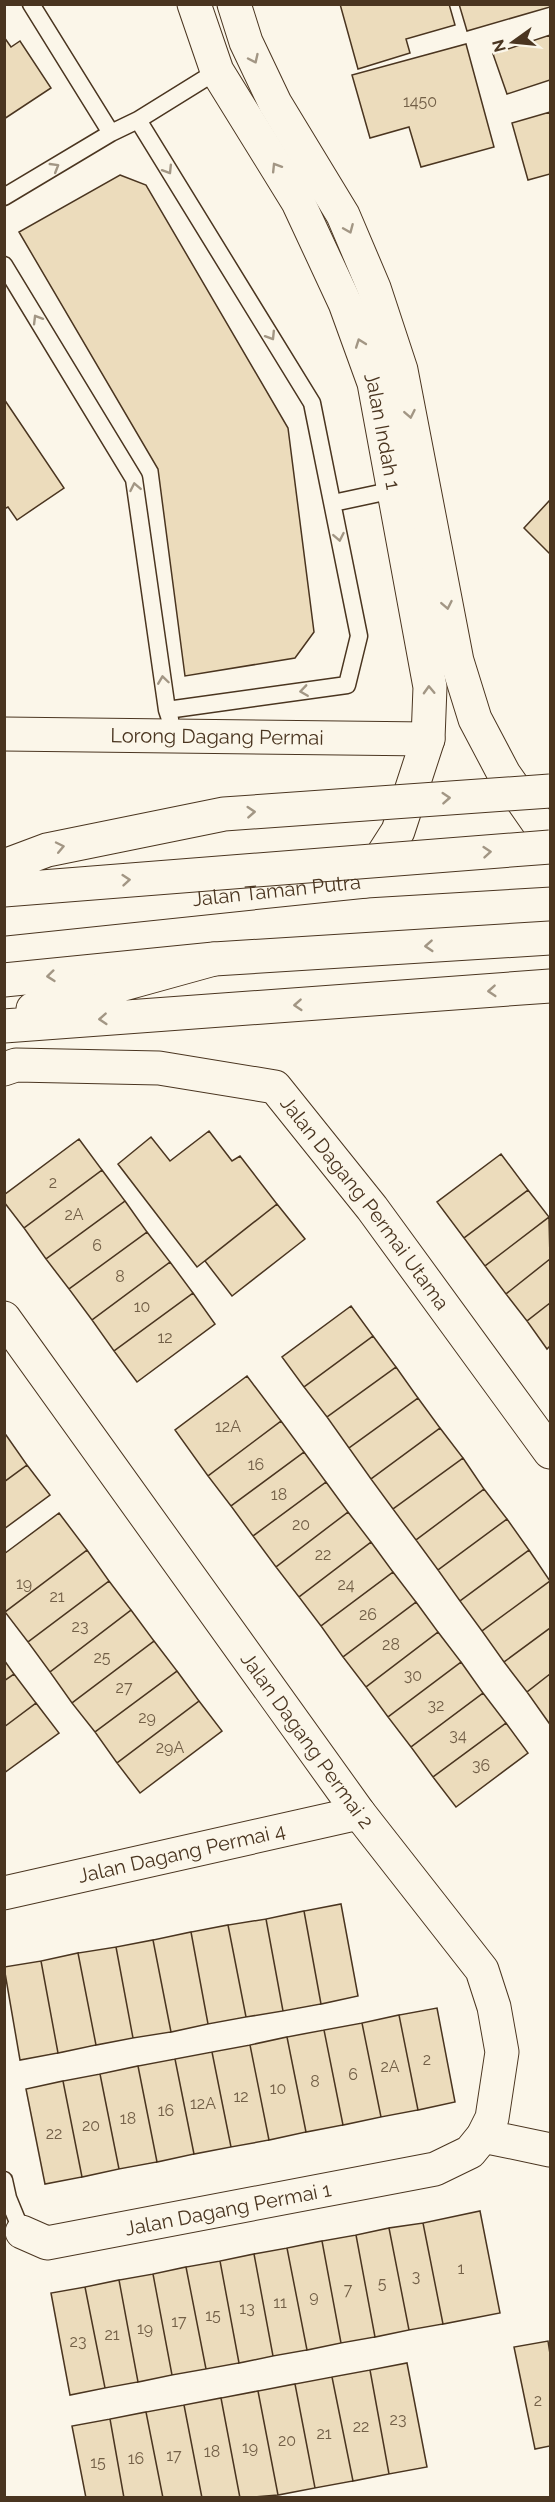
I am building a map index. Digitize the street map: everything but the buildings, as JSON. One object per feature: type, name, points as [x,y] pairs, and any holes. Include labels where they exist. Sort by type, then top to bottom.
[{"type":"main road","name":"Jalan Indah 1","points":[[194,4],[217,71],[298,202],[345,303],[374,382],[430,687],[428,739],[398,831],[366,881]]},
{"type":"main road","name":"Jalan Indah 1","points":[[234,4],[246,42],[275,103],[343,215],[374,288],[401,370],[457,661],[475,719],[504,774],[550,840]]},
{"type":"main road","name":"Lorong Dagang Permai","points":[[4,734],[172,723],[428,739]]},
{"type":"main road","points":[[4,866],[47,850],[224,814],[550,791]]},
{"type":"main road","points":[[4,890],[550,847]]},
{"type":"main road","name":"Jalan Taman Putra","points":[[4,919],[366,881],[550,870]]},
{"type":"main road","points":[[4,980],[214,959],[550,938]]},
{"type":"main road","points":[[4,1017],[214,959]]},
{"type":"main road","points":[[4,1026],[550,986]]},
{"type":"main road","name":"Jalan Dagang Permai Utama","points":[[4,1069],[16,1065],[159,1068],[275,1087],[372,1208],[550,1452]]},
{"type":"main road","name":"Jalan Dagang Permai 2","points":[[4,1318],[359,1813],[482,1970],[494,2007],[502,2052],[492,2118],[483,2136],[470,2152],[435,2169]]},
{"type":"main road","name":"Jalan Dagang Permai 4","points":[[4,1893],[359,1813]]},
{"type":"main road","points":[[483,2136],[550,2150]]},
{"type":"main road","name":"Jalan Dagang Permai 1","points":[[22,2232],[47,2243],[435,2169]]},
{"type":"lane","points":[[31,4],[111,133]]},
{"type":"lane","points":[[4,197],[111,133],[138,120],[217,71]]},
{"type":"lane","points":[[4,265],[134,479],[172,723],[347,685],[359,636],[312,403],[138,120]]},
{"type":"lane","points":[[333,503],[394,490]]},
{"type":"lane","points":[[4,2180],[8,2198],[22,2232]]}]
